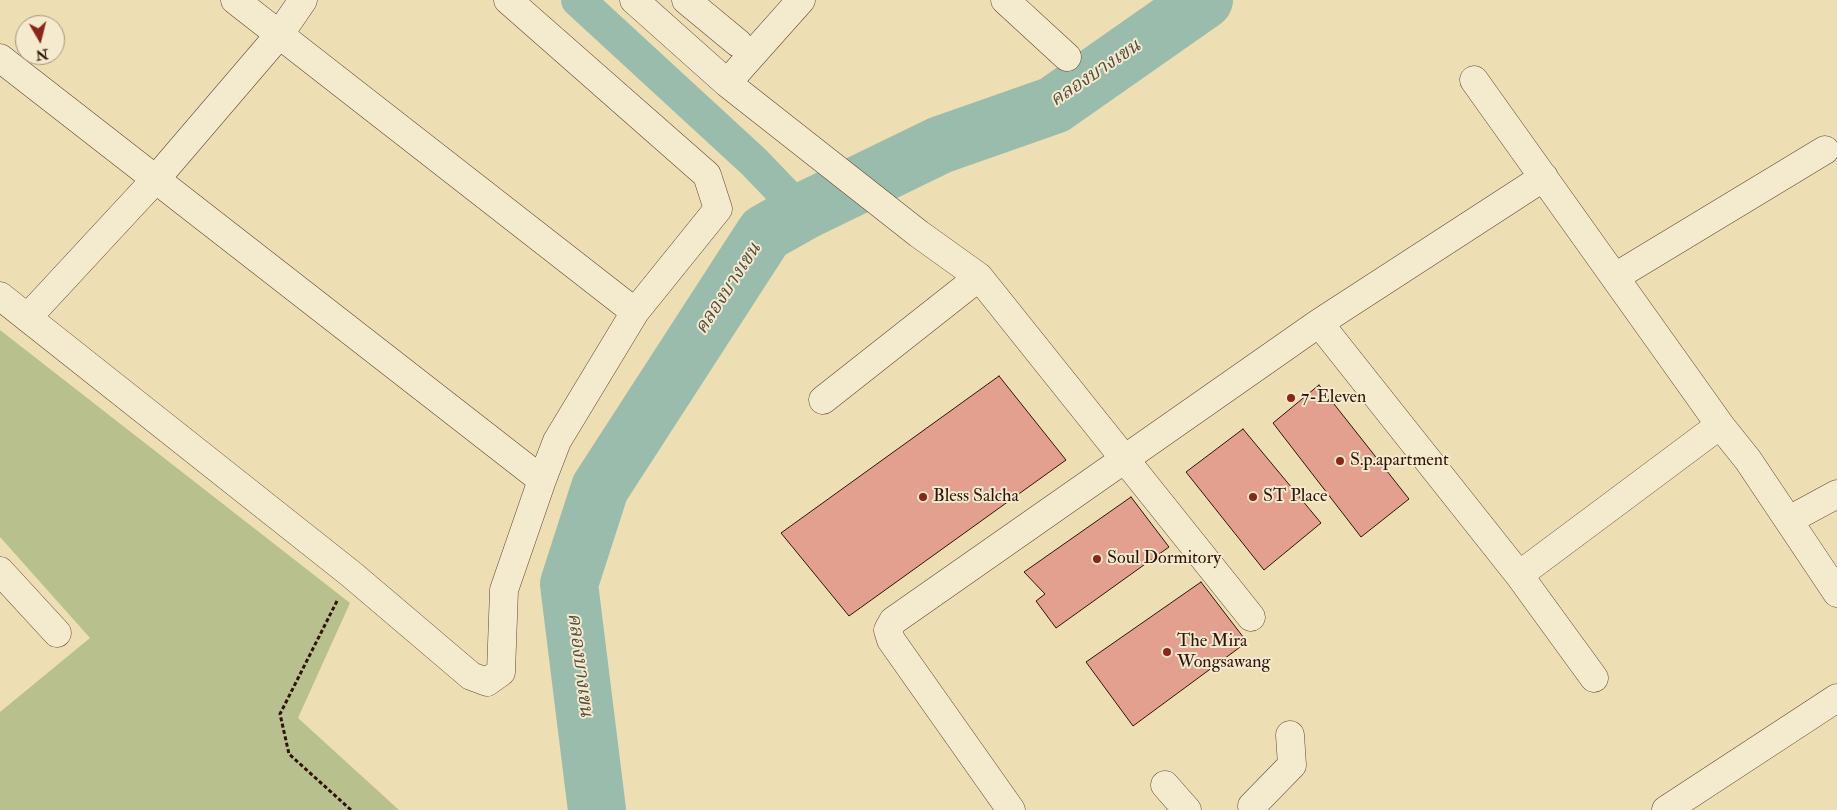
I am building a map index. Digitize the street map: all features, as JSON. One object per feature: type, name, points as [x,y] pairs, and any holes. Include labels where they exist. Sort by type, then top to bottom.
[{"type":"street","points":[[235,0],[635,312]]},
{"type":"street","points":[[28,317],[155,180],[279,35],[303,0]]},
{"type":"street","points":[[0,296],[351,574],[471,676],[487,682],[501,672],[504,590],[557,441],[635,312],[718,209],[707,175],[508,0]]},
{"type":"street","points":[[634,0],[727,83],[919,234],[979,277],[1049,367],[1126,459],[1251,617]]},
{"type":"street","points":[[686,0],[738,43]]},
{"type":"street","points":[[727,83],[801,0]]},
{"type":"street","points":[[1005,0],[1067,57]]},
{"type":"street","points":[[0,58],[542,480]]},
{"type":"street","points":[[1474,80],[1720,425],[1748,460],[1837,593]]},
{"type":"street","points":[[1615,277],[1825,150]]},
{"type":"street","points":[[1011,810],[892,640],[888,630],[893,621],[1319,323],[1544,177]]},
{"type":"street","points":[[823,400],[979,277]]},
{"type":"street","points":[[1319,323],[1519,575],[1594,678]]},
{"type":"street","points":[[1519,575],[1720,425]]},
{"type":"street","points":[[1788,520],[1837,494]]},
{"type":"street","points":[[0,571],[57,633]]},
{"type":"street","points":[[1666,810],[1837,698]]},
{"type":"street","points":[[1251,805],[1292,765],[1290,735]]},
{"type":"street","points":[[1165,785],[1187,810]]},
{"type":"path","points":[[351,574],[280,714],[289,754],[351,810]]},
{"type":"green space","points":[[0,330],[350,603],[298,718],[399,810],[0,810],[0,712],[90,638],[0,537]]},
{"type":"building","name":"Bless Salcha","points":[[999,376],[1066,460],[849,616],[781,533]]},
{"type":"building","name":"S.p.apartment","points":[[1319,385],[1409,499],[1361,537],[1273,423]]},
{"type":"building","name":"ST Place","points":[[1243,429],[1321,523],[1264,570],[1186,472]]},
{"type":"building","name":"Soul Dormitory","points":[[1131,497],[1169,547],[1056,628],[1036,601],[1045,594],[1024,572]]},
{"type":"building","name":"The Mira Wongsawang","points":[[1201,582],[1247,642],[1133,726],[1086,662]]},
{"type":"waterway","points":[[578,0],[754,162],[802,212]]},
{"type":"waterway","name":"คลองบางเขน","points":[[597,810],[569,584],[600,488],[765,233],[804,211],[940,145],[1054,105],[1204,0]]},
{"type":"place","name":"7-Eleven","points":[[1291,398]]},
{"type":"place","name":"S.p.apartment","points":[[1340,461]]},
{"type":"place","name":"Bless Salcha","points":[[923,497]]},
{"type":"place","name":"ST Place","points":[[1253,497]]},
{"type":"place","name":"Soul Dormitory","points":[[1097,559]]},
{"type":"place","name":"The Mira Wongsawang","points":[[1167,652]]}]
